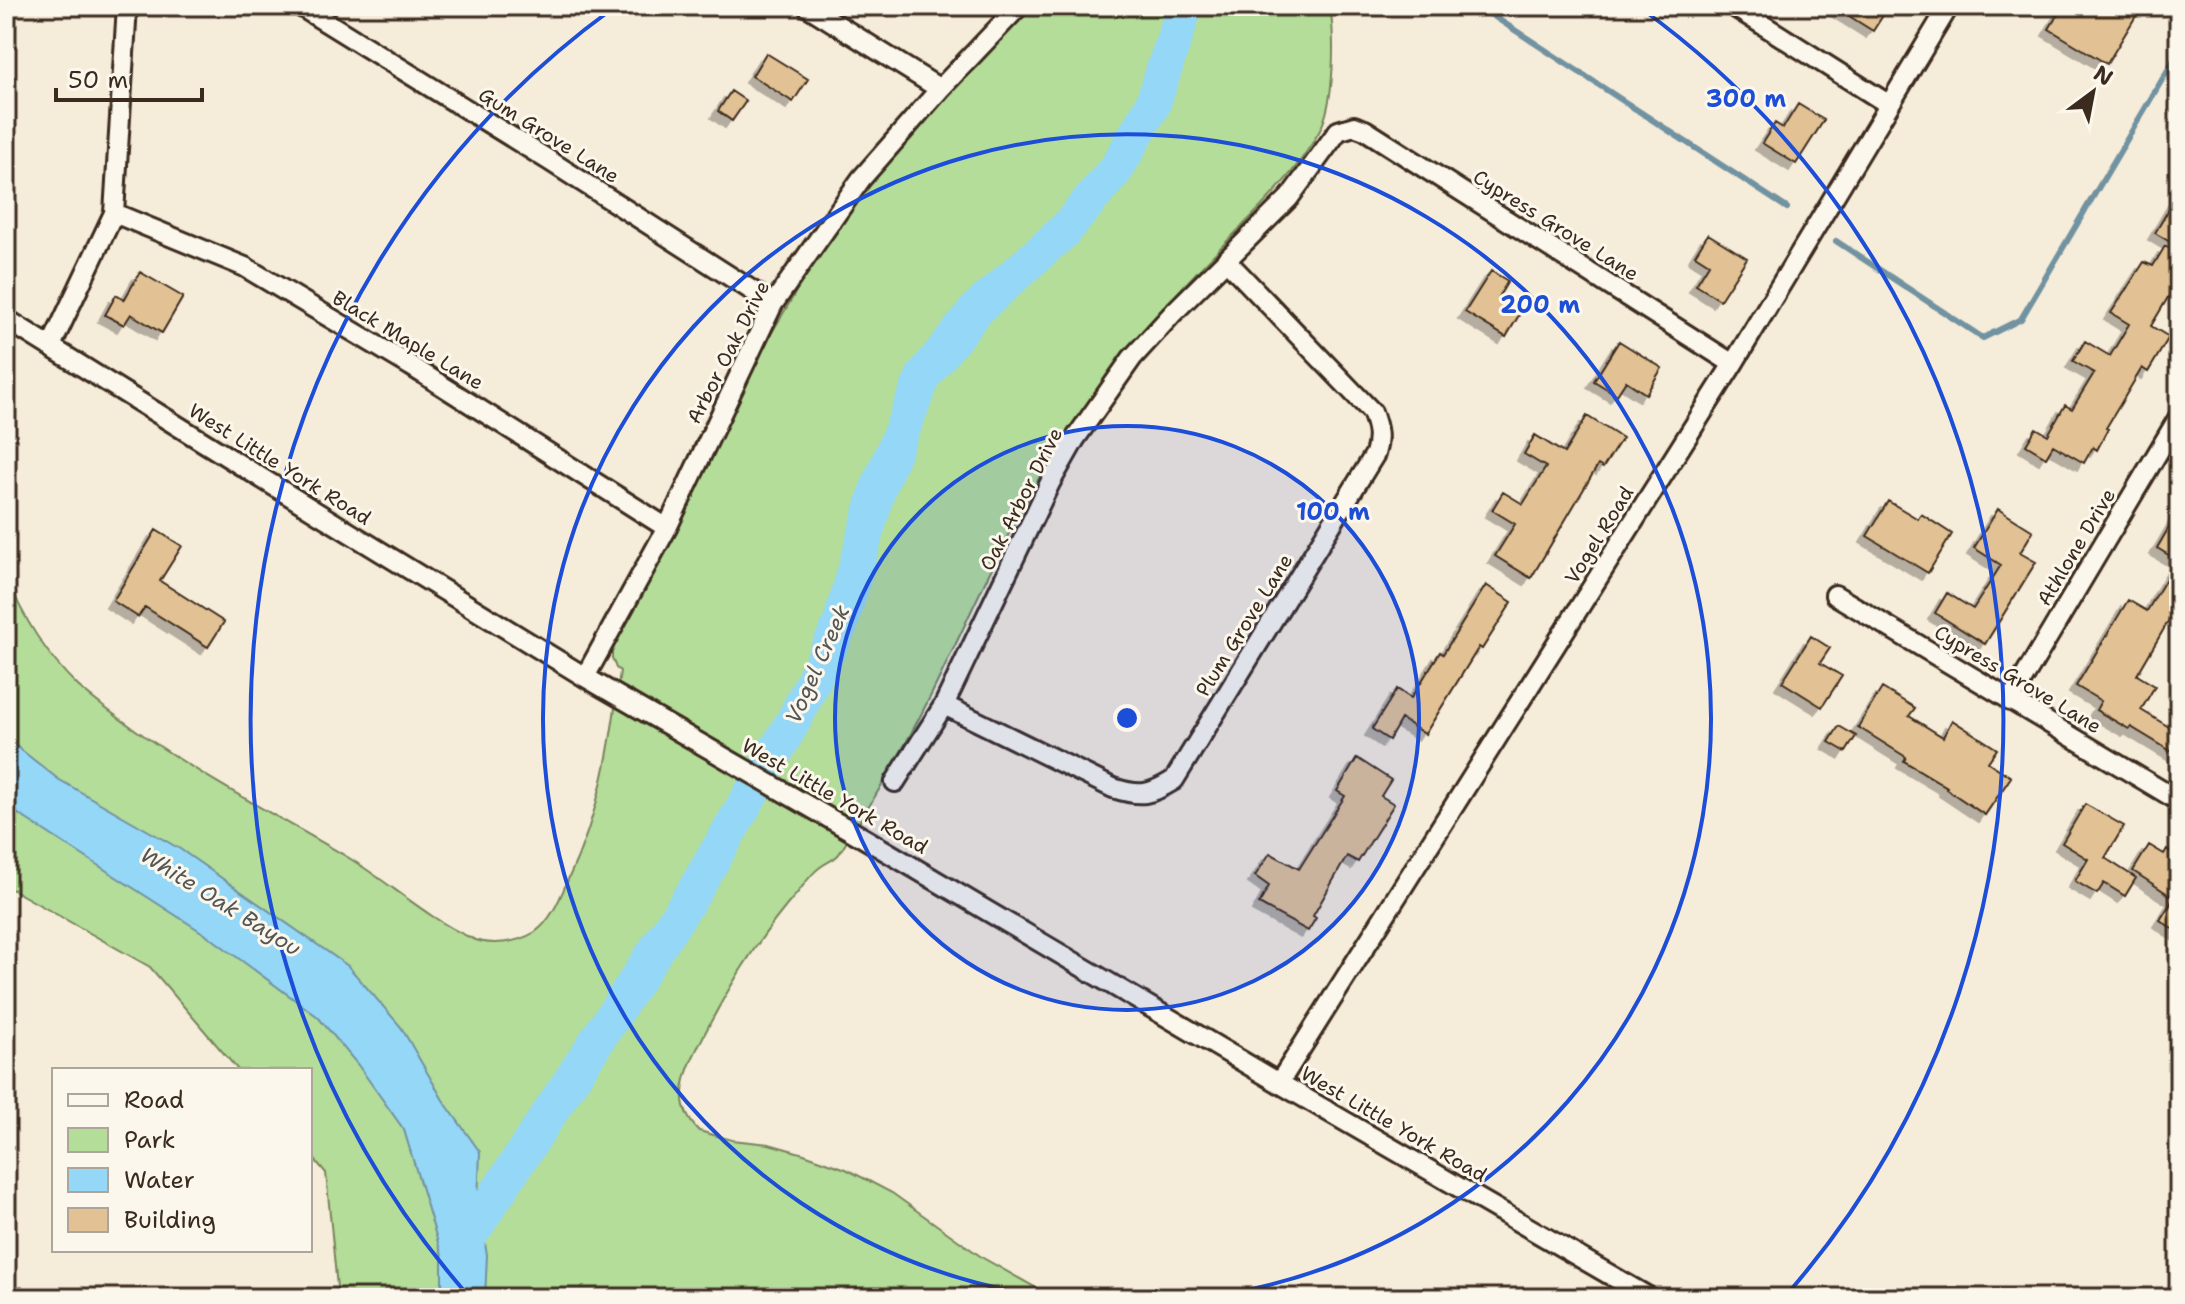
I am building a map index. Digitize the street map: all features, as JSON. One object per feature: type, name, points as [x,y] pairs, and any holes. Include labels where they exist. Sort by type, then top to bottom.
[{"type":"street","points":[[51,346],[114,213],[127,6]]},
{"type":"street","name":"Gum Grove Lane","points":[[300,6],[773,304]]},
{"type":"street","points":[[807,6],[940,89]]},
{"type":"street","name":"Arbor Oak Drive","points":[[585,677],[667,528],[773,304],[861,179],[1019,6]]},
{"type":"street","points":[[1733,6],[1888,104]]},
{"type":"street","name":"Vogel Road","points":[[1279,1083],[1733,364],[1949,6]]},
{"type":"street","name":"Cypress Grove Lane","points":[[1354,126],[1365,130],[1733,364]]},
{"type":"street","name":"Oak Arbor Drive","points":[[895,782],[944,705],[1050,483],[1075,439],[1132,358],[1289,198],[1338,131],[1354,126]]},
{"type":"street","name":"Black Maple Lane","points":[[114,213],[245,267],[411,366],[667,528]]},
{"type":"street","name":"Plum Grove Lane","points":[[944,705],[1113,788],[1132,794],[1154,792],[1174,780],[1375,454],[1379,441],[1372,412],[1226,260]]},
{"type":"street","name":"West Little York Road","points":[[6,319],[585,677],[1650,1298]]},
{"type":"street","name":"Athlone Drive","points":[[2010,701],[2179,417]]},
{"type":"street","name":"Cypress Grove Lane","points":[[1835,595],[2179,801]]},
{"type":"green space","points":[[1029,6],[1330,6],[1332,70],[1324,120],[1293,171],[1161,311],[1067,433],[1011,529],[930,697],[887,777],[839,854],[811,876],[747,960],[694,1056],[685,1078],[683,1099],[687,1114],[699,1131],[732,1140],[769,1144],[846,1169],[892,1193],[983,1258],[1054,1298],[338,1298],[326,1173],[312,1156],[312,1068],[236,1068],[150,967],[6,886],[6,575],[36,634],[66,674],[94,700],[146,737],[221,785],[349,858],[455,930],[486,942],[520,939],[535,932],[546,922],[558,902],[579,855],[596,804],[608,753],[620,671],[616,668],[612,652],[754,363],[804,278],[859,196],[950,89],[1014,26]]},
{"type":"water","name":"White Oak Bayou","points":[[6,738],[58,779],[180,849],[348,966],[401,1027],[443,1100],[480,1152],[478,1203],[487,1255],[485,1298],[442,1298],[442,1256],[404,1130],[358,1065],[318,1017],[211,938],[6,806]]},
{"type":"building","points":[[1833,6],[1889,6],[1873,31]]},
{"type":"building","points":[[2063,6],[2142,6],[2107,64],[2049,29]]},
{"type":"building","points":[[766,53],[808,79],[793,102],[752,76]]},
{"type":"building","points":[[731,91],[746,101],[732,121],[718,111]]},
{"type":"building","points":[[1798,104],[1824,120],[1796,164],[1762,143],[1775,123],[1783,128]]},
{"type":"building","points":[[2179,192],[2179,230],[2172,243],[2155,233]]},
{"type":"building","points":[[1708,234],[1747,258],[1720,300],[1696,285],[1709,264],[1695,255]]},
{"type":"building","points":[[2165,246],[2179,254],[2179,279],[2151,326],[2169,337],[2148,372],[2142,368],[2106,428],[2097,450],[2093,447],[2084,463],[2053,445],[2046,457],[2026,445],[2036,428],[2048,435],[2065,405],[2072,409],[2094,373],[2073,361],[2085,341],[2110,356],[2129,324],[2111,313],[2144,262],[2153,266]]},
{"type":"building","points":[[1491,271],[1508,281],[1499,296],[1522,310],[1506,337],[1465,312]]},
{"type":"building","points":[[140,272],[183,297],[162,333],[131,314],[124,325],[105,315],[116,295],[124,300]]},
{"type":"building","points":[[1619,341],[1662,368],[1646,394],[1626,381],[1617,395],[1594,381]]},
{"type":"building","points":[[1587,416],[1622,438],[1603,468],[1598,465],[1531,578],[1495,556],[1515,524],[1492,510],[1503,492],[1523,504],[1546,467],[1524,454],[1535,435],[1564,453]]},
{"type":"building","points":[[1888,501],[1918,519],[1921,514],[1952,534],[1928,573],[1867,536]]},
{"type":"building","points":[[1998,509],[2033,531],[2020,553],[2036,562],[1985,644],[1935,613],[1947,593],[1973,609],[2001,565],[1974,548]]},
{"type":"building","points":[[2179,510],[2179,603],[2137,675],[2155,686],[2141,710],[2179,733],[2179,756],[2096,710],[2101,701],[2076,686],[2128,600],[2147,611],[2177,560],[2157,548]]},
{"type":"building","points":[[156,530],[182,546],[160,581],[224,622],[208,647],[145,607],[138,617],[113,601]]},
{"type":"building","points":[[1486,585],[1512,602],[1482,649],[1479,647],[1425,734],[1401,719],[1389,740],[1372,729],[1397,689],[1411,698]]},
{"type":"building","points":[[1811,636],[1830,648],[1820,663],[1842,676],[1822,707],[1782,682]]},
{"type":"building","points":[[1882,688],[1915,708],[1909,716],[1943,737],[1952,720],[1997,749],[1988,762],[2011,777],[1985,815],[1904,761],[1906,757],[1858,727]]},
{"type":"building","points":[[1839,726],[1856,736],[1846,752],[1829,742]]},
{"type":"building","points":[[1357,758],[1391,780],[1381,796],[1394,804],[1358,862],[1347,856],[1313,916],[1316,918],[1308,931],[1259,904],[1269,886],[1255,876],[1270,853],[1299,869],[1345,796],[1337,791]]},
{"type":"building","points":[[2085,804],[2124,826],[2105,858],[2136,878],[2125,896],[2104,883],[2097,894],[2075,881],[2088,859],[2062,843]]},
{"type":"building","points":[[2149,845],[2164,854],[2167,849],[2179,857],[2179,933],[2160,920],[2174,898],[2133,871]]},
{"type":"waterway","name":"Vogel Creek","points":[[468,1238],[695,890],[794,720],[840,625],[878,489],[924,375],[977,309],[1065,230],[1117,168],[1152,106],[1185,6]]},
{"type":"waterway","points":[[1478,6],[1787,208]]},
{"type":"waterway","points":[[1836,241],[1983,338],[2021,319],[2179,51]]}]
